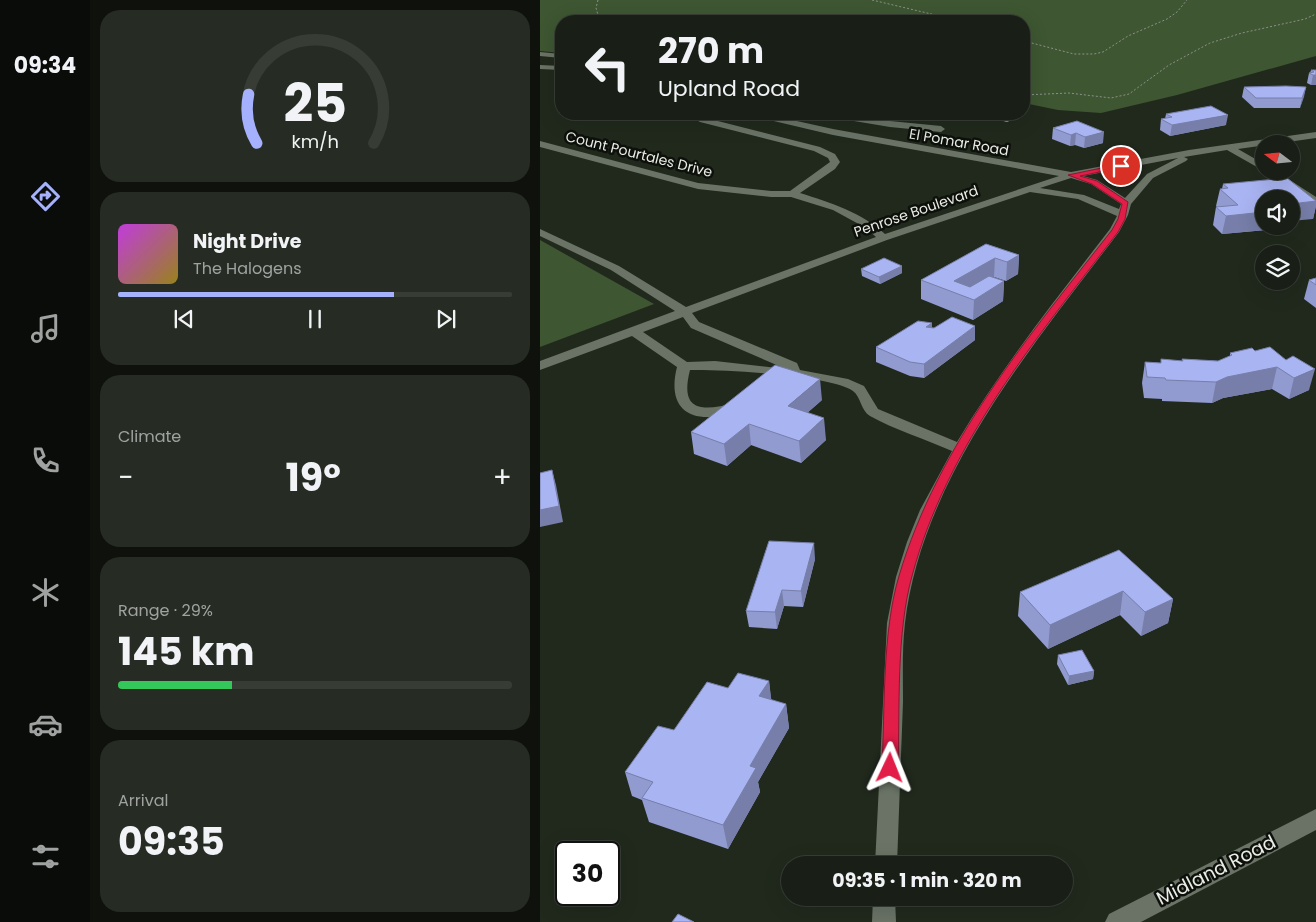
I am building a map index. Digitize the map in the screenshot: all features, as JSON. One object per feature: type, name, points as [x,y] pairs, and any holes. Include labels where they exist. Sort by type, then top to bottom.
[{"type":"street","points":[[540,54],[555,55]]},
{"type":"street","points":[[540,67],[555,68]]},
{"type":"street","points":[[703,120],[817,149],[832,156],[835,162],[832,167],[792,194]]},
{"type":"street","name":"El Pomar Road","points":[[787,120],[852,136],[1071,175]]},
{"type":"street","points":[[866,120],[941,129]]},
{"type":"street","name":"Penrose Boulevard","points":[[540,366],[883,238],[1071,175],[1228,147],[1316,135]]},
{"type":"street","name":"Count Pourtales Drive","points":[[540,144],[698,186],[771,194],[792,194],[837,208],[870,226],[883,238]]},
{"type":"street","points":[[1228,147],[1255,163]]},
{"type":"street","points":[[886,856],[896,623],[905,577],[915,542],[928,510],[960,449],[991,397],[1028,343],[1115,230],[1124,209],[1150,176],[1181,161],[1189,154]]},
{"type":"street","points":[[1071,175],[1094,182],[1124,209]]},
{"type":"street","points":[[1283,180],[1316,201]]},
{"type":"street","points":[[1022,190],[1069,193],[1108,206],[1124,209]]},
{"type":"street","points":[[540,232],[615,268],[685,312],[695,325],[792,366],[795,374]]},
{"type":"street","points":[[633,331],[684,366],[715,365],[768,377],[795,374],[829,378],[859,389],[873,412],[960,449]]},
{"type":"street","points":[[684,366],[678,385],[683,403],[692,409],[705,412],[724,411],[734,408],[749,398]]},
{"type":"street","name":"Midland Road","points":[[1117,922],[1316,819]]},
{"type":"street","points":[[884,906],[884,922]]},
{"type":"path","points":[[598,0],[596,8],[598,15]]},
{"type":"path","points":[[872,0],[936,15]]},
{"type":"path","points":[[1030,42],[1052,51],[1102,53],[1130,35],[1170,17],[1179,11],[1187,0]]},
{"type":"path","points":[[1030,95],[1069,93],[1111,98],[1129,94],[1169,65],[1210,43],[1248,31],[1305,19],[1316,14]]},
{"type":"green space","points":[[540,0],[1316,0],[1316,56],[1177,95],[1101,113],[1058,110],[1030,104],[1030,15],[555,15],[555,52],[540,51]]},
{"type":"green space","points":[[540,240],[654,304],[540,347]]},
{"type":"building","points":[[1311,70],[1316,70],[1316,75],[1309,73],[1314,72]]},
{"type":"building","points":[[1244,87],[1306,87],[1302,98],[1256,98]]},
{"type":"building","points":[[1211,106],[1228,115],[1172,125],[1161,119],[1172,117],[1166,114]]},
{"type":"building","points":[[1077,121],[1104,132],[1085,137],[1076,133],[1071,135],[1053,128]]},
{"type":"building","points":[[1290,180],[1316,201],[1300,203],[1300,190],[1255,190],[1255,213],[1226,216],[1216,207],[1238,205],[1220,189],[1228,188],[1223,184]]},
{"type":"building","points":[[986,244],[1019,255],[1007,262],[995,258],[954,281],[970,287],[989,276],[1004,281],[974,300],[921,280]]},
{"type":"building","points":[[884,258],[902,266],[879,277],[861,269]]},
{"type":"building","points":[[1316,278],[1316,285],[1309,280]]},
{"type":"building","points":[[952,317],[975,326],[924,364],[910,362],[876,347],[918,321],[932,323],[926,327],[934,328]]},
{"type":"building","points":[[1270,347],[1286,360],[1293,356],[1315,369],[1294,378],[1277,367],[1227,377],[1216,382],[1166,380],[1165,378],[1147,377],[1145,362],[1161,363],[1161,359],[1218,361],[1232,355],[1230,353],[1252,348],[1255,351]]},
{"type":"building","points":[[775,365],[820,379],[788,406],[824,418],[799,441],[749,424],[724,444],[691,432]]},
{"type":"building","points":[[552,470],[559,506],[540,510],[540,473]]},
{"type":"building","points":[[769,541],[814,543],[801,591],[782,590],[775,612],[746,611]]},
{"type":"building","points":[[1119,550],[1173,599],[1145,612],[1123,591],[1050,625],[1020,592]]},
{"type":"building","points":[[1082,650],[1094,671],[1069,676],[1058,655]]},
{"type":"building","points":[[738,673],[769,681],[759,696],[786,704],[750,766],[756,768],[723,825],[642,798],[653,782],[625,772],[658,726],[674,730],[707,682],[728,688]]},
{"type":"building","points":[[678,914],[694,922],[672,922]]},
{"type":"route","points":[[890,768],[896,623],[905,577],[915,542],[928,510],[954,460],[991,397],[1028,343],[1122,219],[1126,203],[1094,182],[1071,175],[1121,166]]}]
